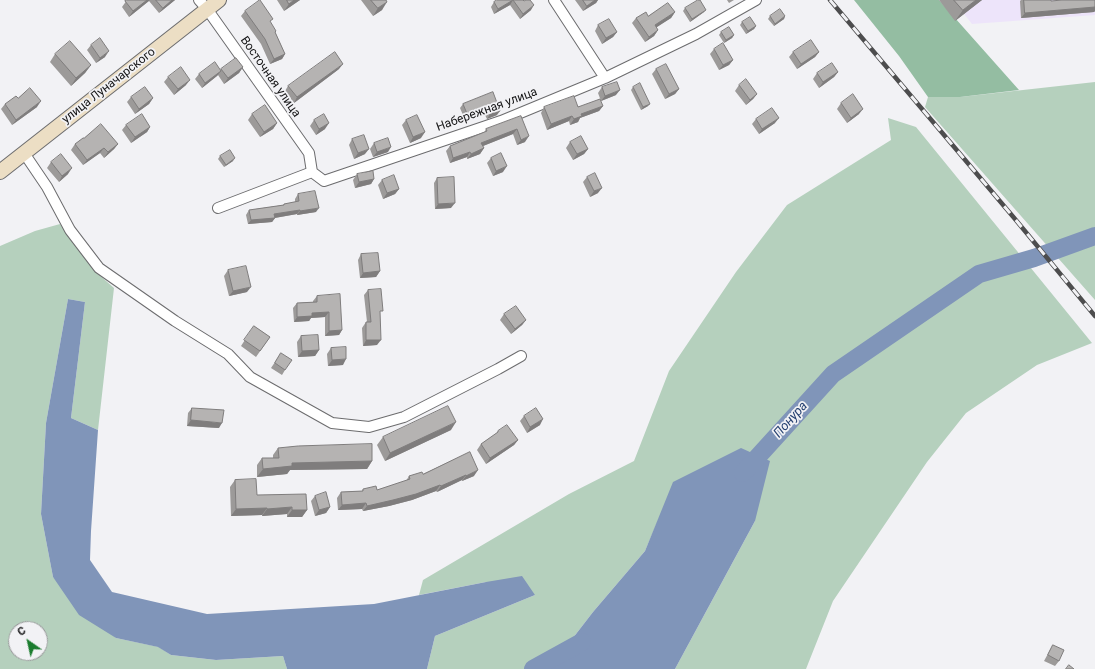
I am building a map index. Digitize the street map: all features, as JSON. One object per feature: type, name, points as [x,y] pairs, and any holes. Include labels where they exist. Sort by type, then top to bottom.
[{"type":"main road","name":"улица Луначарского","points":[[0,172],[203,5],[219,0]]},
{"type":"street","points":[[554,0],[605,78]]},
{"type":"street","name":"Набережная улица","points":[[312,172],[324,181],[501,120],[605,78],[696,34],[756,0]]},
{"type":"street","name":"Восточная улица","points":[[203,5],[309,153],[312,172]]},
{"type":"street","points":[[24,153],[47,187],[70,230],[99,268],[175,321],[228,354],[250,377],[332,423],[369,427],[404,417],[498,370],[521,356]]},
{"type":"street","points":[[218,208],[312,172]]},
{"type":"shaded area","points":[[953,0],[1095,0],[1095,15],[972,24]]},
{"type":"green space","points":[[854,0],[939,0],[1019,90],[960,97],[928,97],[899,56]]},
{"type":"green space","points":[[1095,82],[1095,300],[925,107],[928,97],[960,97]]},
{"type":"green space","points":[[888,118],[916,127],[1092,343],[1037,365],[966,413],[927,462],[833,601],[806,669],[675,669],[755,521],[659,518],[645,551],[593,612],[549,669],[427,669],[435,636],[535,595],[486,582],[419,595],[423,580],[569,494],[634,461],[669,371],[736,272],[787,205],[891,140]]},
{"type":"green space","points":[[60,224],[97,273],[114,288],[98,430],[71,418],[85,302],[68,299],[46,423],[41,514],[53,577],[116,638],[159,647],[171,655],[216,660],[283,656],[287,669],[0,669],[0,246],[35,231]]},
{"type":"water","points":[[68,299],[85,302],[71,418],[98,430],[90,560],[112,592],[207,614],[374,604],[522,576],[535,595],[435,636],[427,669],[287,669],[283,656],[216,660],[171,655],[158,647],[116,638],[79,615],[53,577],[41,514],[46,423]]},
{"type":"water","points":[[741,448],[770,461],[755,521],[675,669],[549,669],[593,612],[645,551],[673,482]]},
{"type":"building","points":[[147,0],[133,11],[125,1]]},
{"type":"building","points":[[156,0],[172,0],[163,8]]},
{"type":"building","points":[[260,0],[273,19],[270,21],[276,31],[275,32],[285,54],[274,59],[265,39],[245,11]]},
{"type":"building","points":[[287,0],[294,0],[289,4]]},
{"type":"building","points":[[371,0],[386,0],[387,2],[378,8]]},
{"type":"building","points":[[497,0],[513,0],[498,9],[494,2]]},
{"type":"building","points":[[513,0],[530,0],[534,5],[523,14]]},
{"type":"building","points":[[583,0],[595,0],[587,6]]},
{"type":"building","points":[[700,0],[706,10],[692,19],[685,8]]},
{"type":"building","points":[[954,0],[976,0],[963,10]]},
{"type":"building","points":[[1024,0],[1095,0],[1095,7],[1025,13]]},
{"type":"building","points":[[668,3],[675,12],[655,25],[658,30],[649,37],[636,18],[646,12],[648,16]]},
{"type":"building","points":[[780,9],[785,16],[775,24],[770,16]]},
{"type":"building","points":[[750,17],[756,26],[748,31],[742,22]]},
{"type":"building","points":[[609,19],[617,32],[606,38],[598,25]]},
{"type":"building","points":[[729,27],[734,35],[726,40],[721,32]]},
{"type":"building","points":[[100,38],[109,51],[100,58],[91,45]]},
{"type":"building","points":[[811,40],[819,52],[801,64],[793,52]]},
{"type":"building","points":[[70,41],[91,65],[76,78],[55,54]]},
{"type":"building","points":[[723,43],[733,60],[723,65],[714,49]]},
{"type":"building","points":[[335,52],[343,64],[297,97],[288,86]]},
{"type":"building","points":[[236,58],[243,67],[228,78],[221,69]]},
{"type":"building","points":[[215,62],[221,71],[205,83],[199,74]]},
{"type":"building","points":[[832,63],[838,72],[823,82],[817,73]]},
{"type":"building","points":[[666,64],[679,89],[669,94],[656,69]]},
{"type":"building","points":[[181,67],[190,80],[178,89],[168,77]]},
{"type":"building","points":[[746,79],[757,94],[750,100],[739,85]]},
{"type":"building","points":[[617,82],[620,90],[605,96],[602,87]]},
{"type":"building","points":[[640,83],[650,104],[643,107],[633,87]]},
{"type":"building","points":[[145,87],[153,98],[139,109],[131,97]]},
{"type":"building","points":[[30,88],[41,101],[16,120],[5,104],[16,96],[18,98]]},
{"type":"building","points":[[493,92],[500,111],[490,114],[487,108],[468,116],[463,104]]},
{"type":"building","points":[[853,94],[863,109],[851,118],[841,103]]},
{"type":"building","points":[[574,96],[578,107],[600,99],[603,106],[581,114],[582,116],[574,119],[572,116],[551,124],[544,107]]},
{"type":"building","points":[[265,105],[277,123],[264,132],[252,114]]},
{"type":"building","points":[[772,108],[779,118],[762,129],[756,119]]},
{"type":"building","points":[[142,114],[150,127],[135,137],[126,125]]},
{"type":"building","points":[[324,114],[329,123],[319,129],[314,120]]},
{"type":"building","points":[[417,115],[425,132],[413,137],[406,120]]},
{"type":"building","points":[[521,116],[529,136],[521,140],[517,129],[481,143],[484,148],[471,154],[470,152],[453,158],[450,146],[487,131],[486,129]]},
{"type":"building","points":[[101,124],[118,144],[108,152],[104,148],[87,160],[75,144]]},
{"type":"building","points":[[364,135],[369,149],[358,153],[352,139]]},
{"type":"building","points":[[581,136],[588,149],[577,154],[570,142]]},
{"type":"building","points":[[388,138],[391,147],[377,152],[374,143]]},
{"type":"building","points":[[230,150],[235,158],[226,165],[220,156]]},
{"type":"building","points":[[501,153],[507,166],[496,171],[491,158]]},
{"type":"building","points":[[61,154],[72,168],[62,176],[51,162]]},
{"type":"building","points":[[373,171],[374,179],[359,182],[357,174]]},
{"type":"building","points":[[595,173],[602,188],[594,191],[587,177]]},
{"type":"building","points":[[394,175],[399,189],[387,193],[382,180]]},
{"type":"building","points":[[454,177],[455,203],[438,204],[437,178]]},
{"type":"building","points":[[315,191],[319,208],[274,214],[275,218],[251,220],[249,210],[284,205],[299,201],[298,194]]},
{"type":"building","points":[[378,253],[380,271],[363,273],[361,254]]},
{"type":"building","points":[[246,266],[251,287],[233,291],[228,270]]},
{"type":"building","points":[[381,289],[383,311],[380,311],[381,340],[366,340],[366,322],[371,322],[368,290]]},
{"type":"building","points":[[340,294],[342,330],[329,331],[329,312],[312,313],[312,316],[297,317],[297,303],[317,302],[317,296]]},
{"type":"building","points":[[516,306],[526,320],[515,329],[504,314]]},
{"type":"building","points":[[254,326],[270,337],[260,351],[244,340]]},
{"type":"building","points":[[318,335],[319,350],[302,351],[301,336]]},
{"type":"building","points":[[346,347],[346,359],[332,360],[331,348]]},
{"type":"building","points":[[281,353],[292,360],[285,370],[275,363]]},
{"type":"building","points":[[448,406],[456,422],[390,453],[383,437]]},
{"type":"building","points":[[192,408],[224,410],[222,423],[191,420]]},
{"type":"building","points":[[536,408],[543,419],[530,427],[524,416]]},
{"type":"building","points":[[507,425],[518,440],[490,458],[481,444]]},
{"type":"building","points":[[372,444],[372,461],[292,463],[292,466],[263,469],[262,458],[279,458],[278,448]]},
{"type":"building","points":[[470,452],[478,470],[466,476],[441,486],[440,485],[416,494],[393,500],[367,506],[366,503],[342,505],[341,492],[363,491],[363,489],[376,486],[377,490],[410,479],[409,476],[422,472],[423,474]]},
{"type":"building","points":[[256,479],[257,495],[306,494],[307,510],[292,510],[292,507],[236,509],[235,480]]},
{"type":"building","points":[[326,492],[330,507],[319,510],[315,496]]},
{"type":"building","points":[[1053,645],[1064,650],[1059,661],[1048,655]]},
{"type":"building","points":[[1069,665],[1074,669],[1066,669]]},
{"type":"waterway","name":"Понура","points":[[743,473],[833,374],[979,274],[1034,258],[1095,236]]},
{"type":"waterway","name":"Понура","points":[[533,669],[582,642]]},
{"type":"railway","points":[[830,0],[1095,316]]}]
